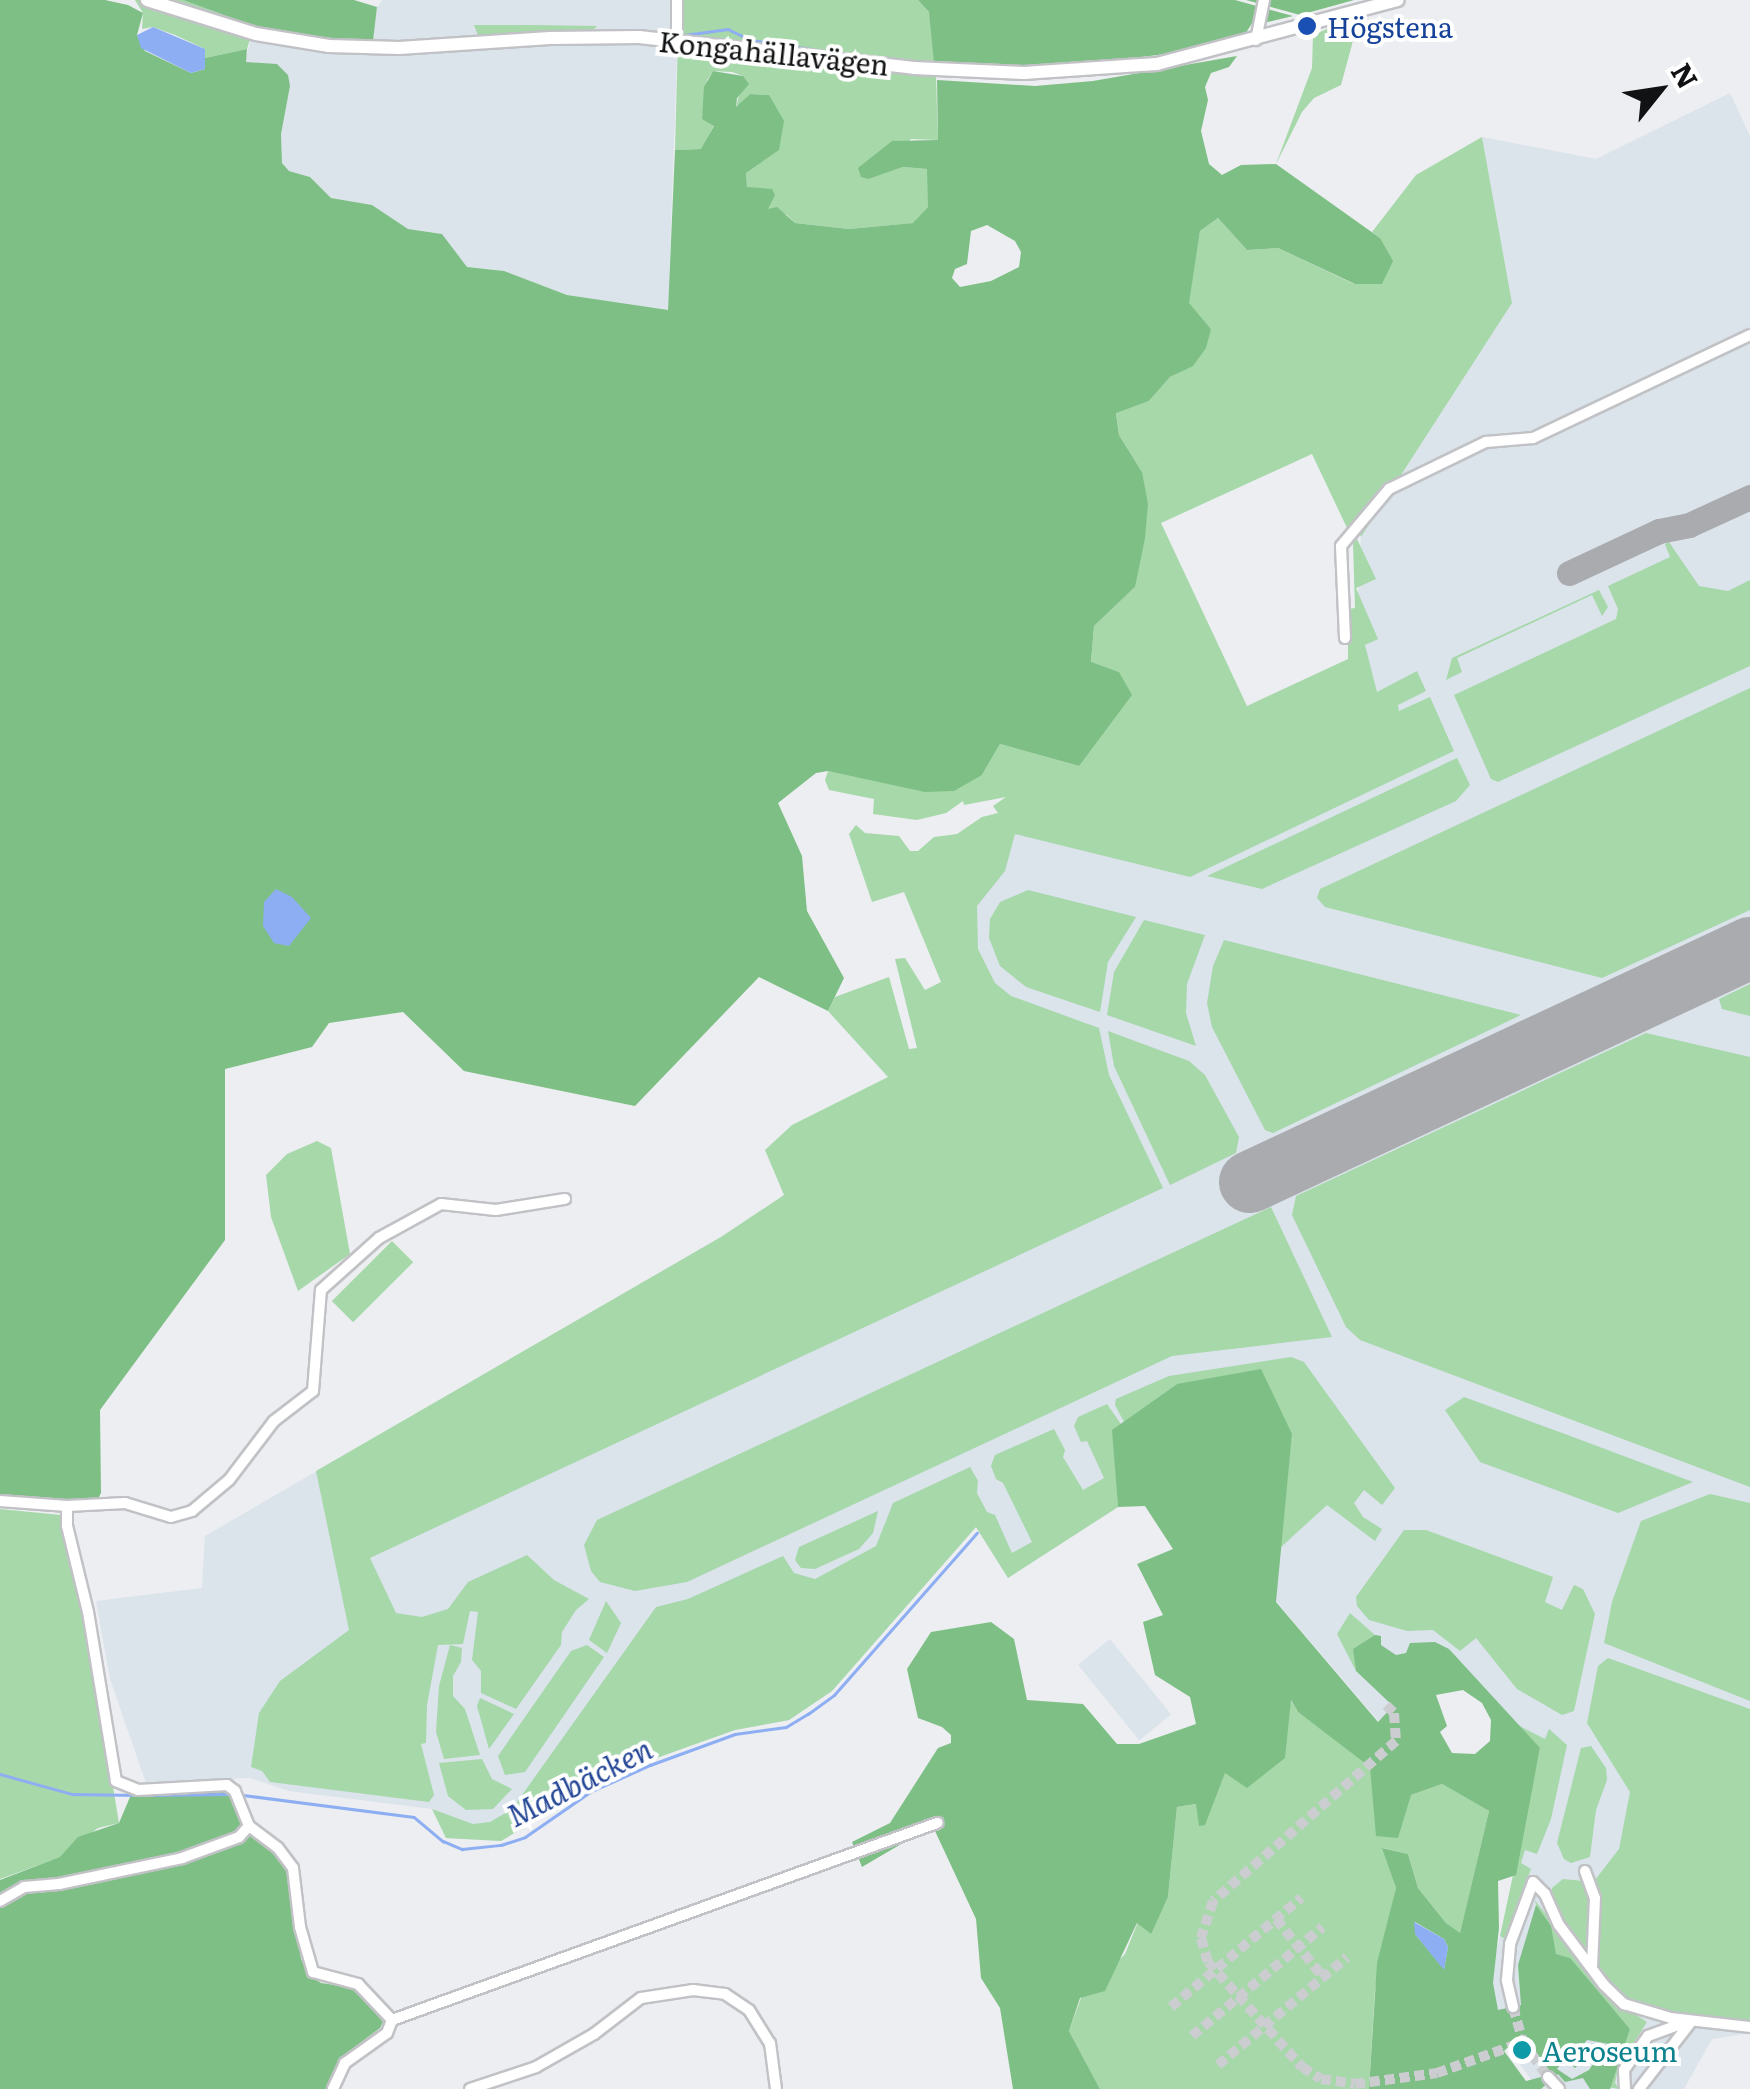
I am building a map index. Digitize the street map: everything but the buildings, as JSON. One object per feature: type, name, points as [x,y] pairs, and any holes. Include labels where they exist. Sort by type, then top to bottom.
[{"type":"street","name":"Kongahällavägen","points":[[147,0],[256,34],[352,48],[568,38],[676,40],[901,67],[1024,73],[1157,64],[1398,0]]},
{"type":"street","points":[[676,0],[676,40]]},
{"type":"street","points":[[1256,40],[1264,0]]},
{"type":"street","points":[[1345,638],[1341,546],[1389,490],[1486,442],[1528,440],[1750,335]]},
{"type":"street","points":[[0,1500],[67,1506],[125,1503],[171,1517],[192,1510],[229,1480],[274,1421],[313,1391],[322,1290],[379,1238],[441,1204],[496,1210],[566,1199]]},
{"type":"street","points":[[67,1506],[67,1526],[88,1612],[116,1781],[138,1790],[227,1785],[235,1791],[249,1826],[278,1848],[293,1868],[300,1928],[312,1972],[358,1984],[392,2020]]},
{"type":"street","points":[[392,2020],[937,1823]]},
{"type":"street","points":[[0,1900],[24,1887],[59,1884],[182,1858],[238,1837],[249,1826]]},
{"type":"street","points":[[1585,1871],[1595,1898],[1592,1969]]},
{"type":"street","points":[[1513,2007],[1506,1980],[1510,1944],[1533,1882],[1592,1969],[1624,2004],[1692,2021],[1750,2027]]},
{"type":"street","points":[[470,2089],[536,2067],[594,2034],[641,1998],[693,1990],[726,1994],[758,2020],[770,2042],[776,2089]]},
{"type":"street","points":[[332,2089],[345,2063],[387,2034],[392,2020]]},
{"type":"street","points":[[1625,2089],[1626,2064],[1648,2036],[1692,2021]]},
{"type":"street","points":[[1639,2089],[1692,2021]]},
{"type":"street","points":[[1548,2077],[1560,2089]]},
{"type":"shaded area","points":[[383,0],[679,0],[668,311],[567,295],[504,271],[467,267],[442,234],[408,229],[372,205],[331,198],[310,177],[289,171],[282,163],[281,134],[290,86],[245,63],[254,26],[306,36],[373,41],[377,7]]},
{"type":"shaded area","points":[[1730,93],[1750,136],[1750,2033],[1712,2039],[1684,2089],[1538,2089],[1521,2066],[1486,1990],[1516,1875],[1540,1748],[1516,1724],[1406,1653],[1396,1655],[1380,1645],[1356,1671],[1394,1706],[1379,1722],[1276,1601],[1280,1548],[1177,1384],[1113,1430],[1118,1507],[1008,1578],[976,1527],[832,1691],[789,1720],[735,1730],[648,1761],[589,1789],[501,1841],[446,1838],[432,1809],[289,1791],[250,1778],[146,1783],[110,1679],[96,1601],[202,1588],[205,1536],[721,1237],[991,1066],[941,909],[1003,814],[1351,737],[1361,537],[1512,303],[1482,137],[1596,159]]},
{"type":"shaded area","points":[[1110,1639],[1171,1714],[1139,1740],[1078,1665]]},
{"type":"green space","points":[[0,0],[105,0],[128,5],[143,13],[137,35],[145,51],[191,73],[205,69],[205,58],[247,49],[246,62],[277,64],[288,75],[282,163],[289,171],[310,177],[331,198],[372,205],[408,229],[442,234],[467,267],[504,271],[567,295],[668,310],[675,150],[701,149],[714,126],[702,119],[704,87],[713,71],[743,76],[749,84],[737,98],[736,107],[750,94],[769,95],[784,121],[779,150],[746,173],[747,187],[772,189],[775,195],[768,209],[777,207],[795,223],[849,229],[913,223],[928,207],[927,169],[903,167],[869,179],[861,177],[858,168],[892,141],[938,140],[937,80],[1035,86],[1093,81],[1237,56],[1229,67],[1211,73],[1205,87],[1208,100],[1201,131],[1209,164],[1222,175],[1241,165],[1276,164],[1380,238],[1393,261],[1382,284],[1355,284],[1278,248],[1247,250],[1218,218],[1200,231],[1189,303],[1211,329],[1206,348],[1193,366],[1170,377],[1149,401],[1116,413],[1119,435],[1142,472],[1148,504],[1145,538],[1135,587],[1094,626],[1091,662],[1119,672],[1132,695],[1079,766],[1000,744],[982,775],[954,791],[925,792],[828,771],[816,773],[778,803],[802,856],[807,911],[844,978],[828,1011],[759,977],[635,1106],[464,1071],[403,1012],[329,1023],[312,1047],[225,1069],[225,1240],[100,1410],[101,1493],[97,1501],[0,1498]],"holes":[[[987,225],[1015,241],[1021,252],[1019,267],[991,281],[960,287],[952,278],[955,269],[967,264],[971,231]]]},
{"type":"green space","points":[[135,0],[183,0],[254,26],[247,49],[205,58],[203,48],[175,35],[153,27],[142,29],[143,13]]},
{"type":"green space","points":[[183,0],[354,0],[377,7],[373,41],[306,36],[254,26]]},
{"type":"green space","points":[[679,0],[918,0],[929,12],[935,46],[938,140],[911,139],[869,179],[903,167],[928,169],[928,207],[914,223],[849,229],[795,223],[787,215],[767,210],[759,190],[747,187],[746,173],[778,150],[769,95],[750,94],[736,108],[743,76],[732,72],[713,71],[707,80],[702,118],[714,125],[702,149],[675,150]]},
{"type":"green space","points":[[918,0],[1235,0],[1293,16],[1268,22],[1254,20],[1244,36],[1182,52],[1068,66],[999,66],[934,63],[929,12]]},
{"type":"green space","points":[[1246,0],[1354,0],[1300,15]]},
{"type":"green space","points":[[1360,15],[1341,85],[1314,98],[1302,112],[1276,164],[1312,68],[1313,35]]},
{"type":"green space","points":[[474,25],[597,26],[591,32],[479,38]]},
{"type":"green space","points":[[1482,137],[1512,303],[1361,537],[1356,524],[1348,530],[1312,454],[1161,523],[1247,706],[1348,659],[1348,609],[1355,608],[1353,543],[1357,539],[1376,579],[1356,588],[1378,639],[1365,645],[1377,692],[1417,671],[1426,691],[1398,705],[1399,711],[1430,697],[1454,751],[1190,877],[1015,834],[1005,871],[977,906],[978,949],[995,983],[1011,996],[1099,1028],[1109,1075],[1163,1188],[370,1558],[396,1613],[422,1617],[448,1609],[468,1582],[527,1555],[554,1580],[589,1599],[576,1610],[562,1632],[561,1645],[516,1709],[481,1693],[481,1671],[472,1660],[478,1612],[470,1611],[463,1644],[438,1645],[427,1705],[426,1743],[421,1744],[434,1795],[429,1802],[270,1782],[262,1771],[251,1767],[259,1713],[280,1681],[349,1630],[316,1471],[721,1237],[784,1195],[765,1150],[792,1125],[888,1077],[828,1011],[835,997],[889,977],[909,1049],[917,1048],[895,959],[905,958],[925,990],[941,982],[904,892],[872,902],[849,834],[856,825],[865,833],[899,836],[910,851],[918,851],[934,837],[957,834],[982,817],[998,813],[993,806],[1006,797],[964,805],[963,801],[946,813],[917,820],[873,814],[874,799],[829,790],[825,780],[828,771],[867,777],[982,775],[1000,744],[1079,766],[1119,672],[1091,663],[1094,626],[1135,587],[1142,472],[1119,435],[1116,412],[1149,401],[1170,377],[1193,365],[1211,329],[1188,303],[1200,231],[1218,218],[1247,250],[1278,248],[1354,284],[1380,238],[1372,232],[1416,175]]},
{"type":"green space","points":[[1669,542],[1699,586],[1728,591],[1750,580],[1750,666],[1498,782],[1491,779],[1454,695],[1616,619],[1618,609],[1608,586],[1670,557],[1665,544]]},
{"type":"green space","points":[[1599,590],[1608,607],[1602,616],[1592,595],[1457,658],[1462,672],[1446,680],[1452,658]]},
{"type":"green space","points":[[1750,688],[1750,910],[1602,978],[1325,907],[1317,898],[1320,889]]},
{"type":"green space","points":[[1457,758],[1470,785],[1456,801],[1262,889],[1207,876]]},
{"type":"green space","points":[[1028,890],[1136,917],[1108,962],[1100,1012],[1026,987],[1000,966],[989,938],[990,919],[1000,902]]},
{"type":"green space","points":[[1144,920],[1205,935],[1187,984],[1186,1013],[1196,1046],[1107,1015],[1114,972]]},
{"type":"green space","points":[[1224,940],[1521,1015],[1273,1133],[1265,1130],[1212,1027],[1207,1003],[1213,966]]},
{"type":"green space","points":[[1750,984],[1750,1016],[1722,1009],[1719,999]]},
{"type":"green space","points":[[1108,1031],[1189,1061],[1205,1075],[1239,1137],[1236,1153],[1170,1185],[1114,1066]]},
{"type":"green space","points":[[1646,1033],[1750,1057],[1750,1487],[1360,1340],[1346,1327],[1292,1215],[1296,1196]]},
{"type":"green space","points":[[317,1141],[331,1148],[350,1254],[298,1291],[271,1217],[266,1175],[287,1154]]},
{"type":"green space","points":[[1271,1207],[1332,1337],[1172,1356],[687,1582],[635,1591],[600,1582],[591,1571],[584,1545],[597,1520]]},
{"type":"green space","points":[[392,1241],[413,1262],[353,1322],[332,1301]]},
{"type":"green space","points":[[1291,1357],[1304,1362],[1395,1488],[1382,1505],[1364,1490],[1354,1503],[1363,1517],[1382,1529],[1375,1541],[1327,1505],[1280,1548],[1292,1434],[1177,1384],[1124,1422],[1115,1405],[1116,1399],[1169,1376]]},
{"type":"green space","points":[[1261,1369],[1292,1434],[1276,1602],[1378,1722],[1393,1706],[1356,1671],[1353,1649],[1375,1635],[1381,1636],[1381,1645],[1396,1655],[1406,1653],[1410,1643],[1435,1642],[1449,1649],[1540,1748],[1516,1875],[1498,1881],[1499,1928],[1493,1983],[1498,2010],[1521,2005],[1518,1965],[1536,1905],[1551,1926],[1556,1954],[1570,1958],[1630,2029],[1610,2089],[1590,2089],[1583,2078],[1565,2082],[1558,2074],[1541,2089],[1369,2089],[1377,1963],[1396,1888],[1382,1848],[1408,1854],[1418,1888],[1446,1923],[1460,1933],[1489,1811],[1442,1784],[1411,1795],[1398,1838],[1376,1836],[1370,1767],[1298,1712],[1291,1700],[1285,1758],[1247,1788],[1225,1773],[1205,1825],[1199,1826],[1196,1804],[1177,1807],[1168,1897],[1151,1934],[1137,1923],[1105,1991],[1080,1998],[1069,2031],[1100,2089],[1013,2089],[1000,2008],[981,1978],[976,1919],[935,1831],[908,1840],[862,1867],[852,1842],[890,1823],[938,1748],[951,1743],[951,1735],[942,1727],[918,1718],[907,1669],[931,1632],[991,1622],[1014,1639],[1027,1700],[1083,1704],[1117,1744],[1139,1744],[1196,1724],[1190,1697],[1155,1675],[1143,1622],[1163,1615],[1137,1564],[1173,1549],[1145,1506],[1118,1507],[1112,1430],[1177,1384]],"holes":[[[1463,1690],[1482,1703],[1491,1720],[1490,1741],[1475,1754],[1452,1753],[1440,1732],[1447,1726],[1436,1695]],[[1415,1922],[1444,1939],[1448,1947],[1444,1969],[1415,1934]],[[1522,2034],[1550,2074],[1526,2081],[1504,2051]],[[1587,2040],[1615,2045],[1619,2050],[1614,2060],[1597,2058],[1589,2070],[1572,2079],[1557,2069],[1565,2058],[1575,2068],[1585,2059],[1578,2051]]]},
{"type":"green space","points":[[1464,1397],[1693,1482],[1618,1513],[1480,1462],[1445,1410]]},
{"type":"green space","points":[[1107,1404],[1121,1424],[1113,1430],[1118,1507],[1008,1578],[976,1527],[832,1691],[789,1720],[735,1730],[648,1761],[589,1789],[501,1841],[446,1838],[432,1809],[473,1824],[490,1822],[512,1809],[656,1607],[688,1599],[783,1556],[794,1573],[815,1579],[876,1546],[893,1503],[970,1467],[978,1481],[977,1493],[987,1512],[995,1515],[1012,1553],[1032,1542],[1003,1483],[996,1479],[991,1466],[995,1455],[1054,1429],[1065,1450],[1063,1457],[1083,1490],[1104,1478],[1087,1441],[1081,1442],[1074,1426],[1078,1417]]},
{"type":"green space","points":[[1710,1494],[1750,1503],[1750,1701],[1604,1643],[1612,1602],[1641,1521]]},
{"type":"green space","points":[[0,1509],[61,1515],[84,1612],[119,1823],[98,1828],[61,1857],[0,1879]]},
{"type":"green space","points":[[878,1511],[873,1533],[859,1549],[815,1569],[801,1568],[795,1560],[799,1547]]},
{"type":"green space","points":[[1404,1530],[1426,1530],[1553,1577],[1545,1602],[1562,1610],[1574,1585],[1583,1589],[1595,1614],[1574,1711],[1562,1715],[1517,1689],[1476,1638],[1460,1651],[1433,1630],[1407,1631],[1369,1620],[1357,1606],[1356,1597]]},
{"type":"green space","points":[[606,1601],[621,1623],[607,1653],[589,1640]]},
{"type":"green space","points":[[1350,1613],[1375,1635],[1354,1649],[1356,1671],[1337,1634]]},
{"type":"green space","points":[[450,1645],[462,1648],[461,1662],[453,1676],[453,1696],[465,1709],[480,1755],[444,1759],[436,1732],[439,1686]]},
{"type":"green space","points":[[587,1645],[604,1657],[525,1772],[505,1775],[498,1756],[571,1651]]},
{"type":"green space","points":[[1608,1658],[1750,1709],[1750,2023],[1658,2012],[1618,1996],[1596,1969],[1595,1880],[1619,1849],[1630,1792],[1587,1723],[1598,1666]]},
{"type":"green space","points":[[480,1698],[514,1714],[489,1749],[477,1706]]},
{"type":"green space","points":[[1290,1699],[1298,1712],[1411,1795],[1442,1784],[1489,1811],[1460,1934],[1418,1888],[1408,1854],[1383,1848],[1396,1888],[1375,1989],[1369,2089],[1100,2089],[1069,2031],[1081,1998],[1125,1954],[1138,1922],[1150,1933],[1168,1897],[1177,1807],[1197,1804]]},
{"type":"green space","points":[[1516,1724],[1545,1739],[1549,1729],[1567,1745],[1551,1819],[1537,1854],[1525,1850],[1521,1863],[1531,1869],[1505,1939],[1500,1936],[1540,1749]]},
{"type":"green space","points":[[1591,1746],[1606,1768],[1607,1780],[1596,1810],[1590,1857],[1571,1863],[1564,1859],[1557,1843],[1581,1748]]},
{"type":"green space","points":[[482,1759],[492,1779],[512,1789],[493,1809],[466,1810],[448,1796],[439,1763]]},
{"type":"green space","points":[[227,1790],[232,1793],[244,1832],[273,1849],[289,1866],[301,1959],[310,1976],[321,1983],[356,1988],[383,2022],[380,2028],[340,2058],[326,2089],[0,2089],[0,1880],[60,1857],[78,1837],[119,1823],[130,1797]]},
{"type":"green space","points":[[1563,1879],[1584,1881],[1593,1894],[1590,1962],[1567,1931],[1552,1898],[1552,1888]]},
{"type":"green space","points":[[1534,1899],[1612,1999],[1647,2022],[1618,2068],[1615,2083],[1619,2089],[1608,2087],[1630,2029],[1570,1959],[1556,1954]]},
{"type":"water","points":[[153,27],[205,49],[205,69],[191,73],[141,48],[137,35]]},
{"type":"water","points":[[276,889],[292,897],[311,918],[289,946],[274,943],[263,926],[264,902]]},
{"type":"water","points":[[1414,1922],[1444,1939],[1448,1947],[1444,1970],[1415,1934]]},
{"type":"waterway","points":[[684,35],[728,29],[751,40],[830,52]]},
{"type":"waterway","name":"Madbäcken","points":[[243,1795],[414,1817],[443,1841],[462,1849],[501,1845],[525,1837],[590,1792],[650,1765],[735,1734],[786,1727],[808,1714],[834,1695],[977,1533]]},
{"type":"waterway","name":"Madbäcken","points":[[0,1774],[72,1794],[139,1795]]},
{"type":"waterway","name":"Madbäcken","points":[[147,1795],[230,1794]]},
{"type":"taxiway","points":[[1569,573],[1659,531],[1689,525],[1750,497]]},
{"type":"runway","points":[[1250,1182],[1750,948]]},
{"type":"tunnel","points":[[1386,1705],[1394,1713],[1396,1741],[1213,1901],[1201,1938],[1208,1962],[1302,2067],[1321,2079],[1355,2084],[1437,2073],[1523,2042]]},
{"type":"tunnel","points":[[1171,2007],[1301,1898]]},
{"type":"tunnel","points":[[1276,1919],[1323,1977]]},
{"type":"tunnel","points":[[1192,2036],[1323,1927]]},
{"type":"tunnel","points":[[1218,2065],[1347,1957]]},
{"type":"tunnel","points":[[1513,2007],[1523,2042],[1548,2077]]},
{"type":"place","name":"Högstena","points":[[1307,26]]},
{"type":"place","name":"Aeroseum","points":[[1522,2050]]}]
